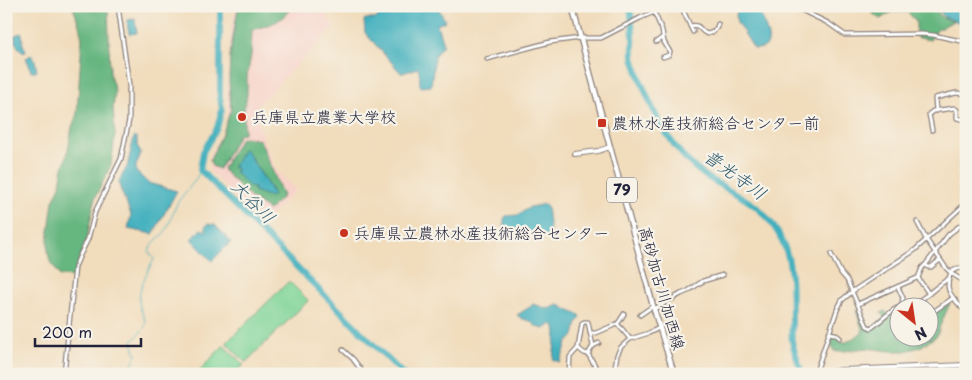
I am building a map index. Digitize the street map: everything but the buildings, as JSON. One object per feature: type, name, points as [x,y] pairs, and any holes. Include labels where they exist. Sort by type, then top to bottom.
[{"type":"main road","name":"高砂加古川加西線","points":[[572,6],[653,308],[673,372]]},
{"type":"main road","points":[[575,154],[598,151],[610,147]]},
{"type":"main road","points":[[818,374],[842,370],[966,365]]},
{"type":"street","points":[[64,374],[75,267],[88,238],[95,212],[121,159],[130,120],[128,85],[118,6]]},
{"type":"street","points":[[487,59],[550,42],[580,38],[601,38],[654,12],[658,6]]},
{"type":"street","points":[[681,6],[693,32]]},
{"type":"street","points":[[793,6],[828,23],[845,35],[921,34],[966,42]]},
{"type":"street","points":[[654,12],[662,30],[664,42],[670,52],[669,55],[663,57]]},
{"type":"street","points":[[690,26],[699,26],[707,34],[714,30],[718,24]]},
{"type":"street","points":[[656,42],[663,37]]},
{"type":"street","points":[[936,111],[935,98],[956,93],[966,94]]},
{"type":"street","points":[[932,130],[929,114],[936,111],[954,108],[957,110],[957,118],[966,120]]},
{"type":"street","points":[[818,374],[817,369],[842,300],[852,291],[915,250],[966,201],[962,190],[966,142]]},
{"type":"street","points":[[858,304],[918,278],[922,268],[949,234],[966,220]]},
{"type":"street","points":[[917,222],[940,260],[951,274],[962,280]]},
{"type":"street","points":[[831,254],[852,291],[868,326],[871,328],[890,315]]},
{"type":"street","points":[[926,265],[931,267],[940,260]]},
{"type":"street","points":[[966,270],[960,268],[952,271],[948,290],[966,313]]},
{"type":"street","points":[[640,315],[703,282],[723,275]]},
{"type":"street","points":[[918,278],[929,294]]},
{"type":"street","points":[[924,298],[941,283],[949,279]]},
{"type":"street","points":[[898,287],[903,298]]},
{"type":"street","points":[[940,307],[954,298]]},
{"type":"street","points":[[590,333],[596,333],[617,324],[624,314]]},
{"type":"street","points":[[569,374],[570,357],[578,348],[584,322],[588,322],[593,346]]},
{"type":"street","points":[[617,324],[630,339]]},
{"type":"street","points":[[607,374],[615,367],[617,355],[621,347],[630,339],[659,328]]},
{"type":"street","points":[[829,333],[835,334],[840,338]]},
{"type":"street","points":[[588,354],[593,346],[599,344]]},
{"type":"street","points":[[578,348],[588,354],[600,374]]},
{"type":"street","points":[[343,350],[353,359],[364,374]]},
{"type":"street","points":[[960,365],[966,369]]},
{"type":"street","points":[[662,374],[673,372]]},
{"type":"shaded area","name":"兵庫県立農業大学校","points":[[236,6],[321,6],[334,27],[257,106],[258,123],[275,169],[295,189],[261,225],[210,171],[209,165],[210,155],[226,126],[230,42]]},
{"type":"green space","points":[[72,6],[108,6],[110,74],[115,92],[113,108],[115,135],[111,165],[95,198],[87,238],[73,277],[60,276],[50,261],[48,252],[53,201],[60,186],[72,127],[77,114],[82,39]]},
{"type":"green space","points":[[869,6],[934,6],[941,17],[953,21],[937,30],[930,40],[916,37],[916,21],[907,12],[892,12],[880,19],[872,13]]},
{"type":"green space","points":[[287,7],[290,9],[278,20],[252,30],[247,95],[244,109],[244,133],[238,135],[219,169],[212,166],[210,160],[231,109],[230,55],[238,8]]},
{"type":"green space","points":[[245,137],[260,140],[283,196],[269,210],[252,199],[224,171],[223,168],[240,139]],"holes":[[[244,149],[274,194],[254,191],[253,186],[250,187],[235,172],[237,169],[234,165]]]},
{"type":"green space","points":[[288,282],[308,301],[246,362],[244,361],[227,342]]},
{"type":"green space","points":[[950,303],[940,326],[940,309]]},
{"type":"green space","points":[[858,309],[865,324],[871,329],[885,318],[881,313],[885,311],[889,315],[890,348],[916,348],[905,351],[865,348],[834,351],[830,340],[831,335],[835,334],[843,342],[847,342],[863,332],[856,310]]},
{"type":"green space","points":[[223,346],[243,366],[234,374],[196,374]]},
{"type":"water","points":[[394,6],[437,6],[445,20],[437,25],[443,45],[435,55],[431,86],[421,87],[418,68],[401,73],[365,33],[365,19],[375,19],[380,15],[387,14]]},
{"type":"water","points":[[743,6],[758,6],[768,39],[767,45],[760,49],[754,49],[737,22],[736,13]]},
{"type":"water","points":[[936,6],[966,6],[966,27],[944,17]]},
{"type":"water","points":[[135,19],[137,33],[129,34],[127,20]]},
{"type":"water","points":[[22,33],[25,52],[18,48],[15,40],[15,35]]},
{"type":"water","points":[[31,55],[35,60],[37,71],[31,72],[26,58]]},
{"type":"water","points":[[134,137],[137,137],[137,145],[141,153],[136,166],[136,172],[148,183],[177,191],[153,234],[128,229],[131,215],[119,181],[127,167]]},
{"type":"water","points":[[244,149],[274,195],[271,197],[254,191],[253,187],[250,187],[235,172],[237,170],[234,168],[234,165]]},
{"type":"water","points":[[545,204],[547,206],[550,232],[548,236],[530,235],[522,230],[504,227],[506,216],[518,215],[530,207]]},
{"type":"water","points":[[208,223],[210,225],[214,224],[231,242],[212,261],[191,239],[201,229],[206,231],[205,227]]},
{"type":"water","points":[[533,304],[548,309],[559,305],[580,315],[581,318],[577,322],[574,336],[568,341],[560,362],[553,360],[555,326],[552,324],[544,329],[537,327],[530,321],[517,315]]},
{"type":"waterway","name":"大谷川","points":[[220,6],[220,97],[222,109],[217,128],[203,152],[200,170],[403,374]]},
{"type":"waterway","name":"普光寺川","points":[[630,6],[634,62],[653,108],[667,134],[695,168],[755,206],[763,213],[778,233],[790,265],[792,341],[802,374]]},
{"type":"waterway","points":[[130,374],[136,355],[132,342],[146,323],[139,295],[154,259],[149,252],[150,249],[166,230],[178,202],[193,183],[200,170]]},
{"type":"place","name":"兵庫県立農業大学校","points":[[242,117]]},
{"type":"place","name":"農林水産技術総合センター前","points":[[602,123]]},
{"type":"place","name":"兵庫県立農林水産技術総合センター","points":[[344,233]]}]
